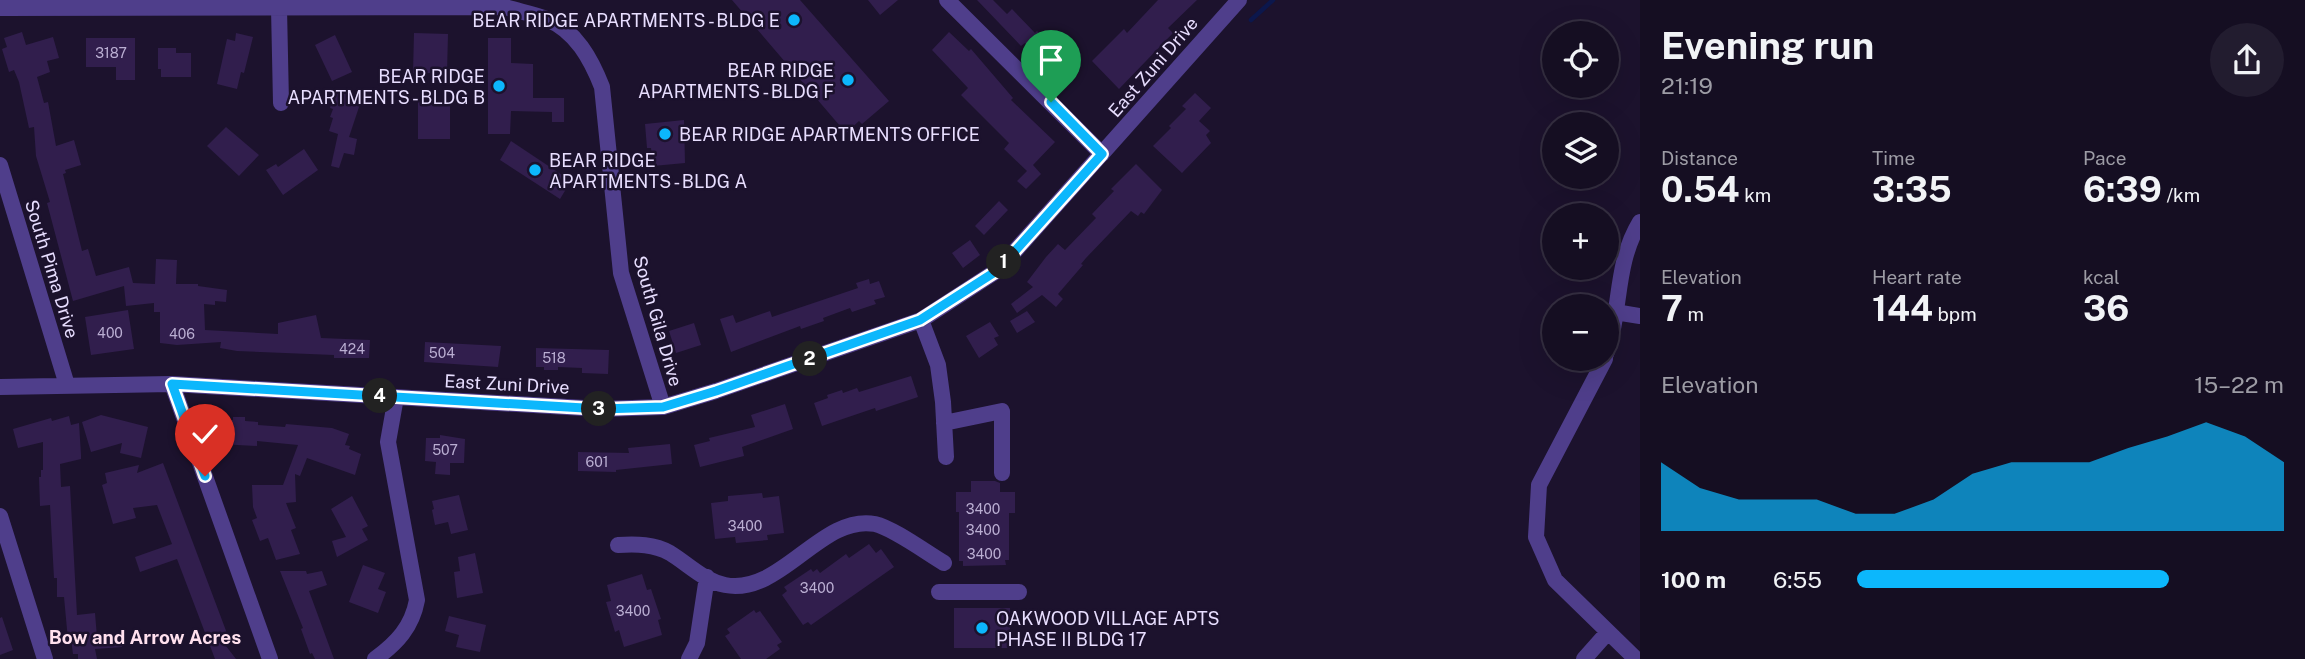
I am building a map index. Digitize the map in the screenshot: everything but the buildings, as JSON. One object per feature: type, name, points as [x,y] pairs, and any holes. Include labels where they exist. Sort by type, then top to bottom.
[{"type":"street","points":[[947,0],[1102,154]]},
{"type":"street","name":"East Zuni Drive","points":[[0,387],[172,384],[601,409],[663,407],[716,391],[920,320],[998,270],[1239,0]]},
{"type":"street","name":"South Gila Drive","points":[[0,8],[505,7],[550,20],[579,43],[591,60],[602,87],[621,273],[663,407]]},
{"type":"street","points":[[279,8],[281,103]]},
{"type":"street","name":"South Pima Drive","points":[[0,165],[67,385]]},
{"type":"street","points":[[1618,294],[1622,262],[1640,222]]},
{"type":"street","points":[[1619,313],[1640,316]]},
{"type":"street","points":[[920,320],[938,365],[946,457]]},
{"type":"street","points":[[1599,371],[1539,485],[1536,537],[1555,580],[1636,659]]},
{"type":"street","points":[[172,384],[270,659]]},
{"type":"street","points":[[375,659],[397,643],[415,611],[417,600],[388,442],[396,397]]},
{"type":"street","points":[[944,423],[1002,411],[1002,473]]},
{"type":"street","points":[[0,516],[3,541],[45,659]]},
{"type":"street","points":[[618,545],[652,545],[670,553],[694,571],[725,585],[752,583],[773,574],[832,534],[856,523],[877,524],[944,563]]},
{"type":"street","points":[[689,659],[697,643],[707,577]]},
{"type":"street","points":[[939,592],[1018,592]]},
{"type":"street","points":[[1584,659],[1608,632]]},
{"type":"waterway","points":[[1251,20],[1273,0]]},
{"type":"place","name":"BEAR RIDGE APARTMENTS - BLDG E","points":[[794,20]]},
{"type":"place","name":"BEAR RIDGE APARTMENTS - BLDG F","points":[[848,80]]},
{"type":"place","name":"BEAR RIDGE APARTMENTS - BLDG B","points":[[499,86]]},
{"type":"place","name":"BEAR RIDGE APARTMENTS OFFICE","points":[[665,134]]},
{"type":"place","name":"BEAR RIDGE APARTMENTS - BLDG A","points":[[535,170]]},
{"type":"place","name":"OAKWOOD VILLAGE APTS PHASE II BLDG 17","points":[[982,628]]},
{"type":"district","name":"Bow and Arrow Acres","points":[[145,637]]},
{"type":"route","points":[[205,476],[172,384],[601,409],[663,407],[920,320],[998,270],[1102,154],[1051,102]]}]
